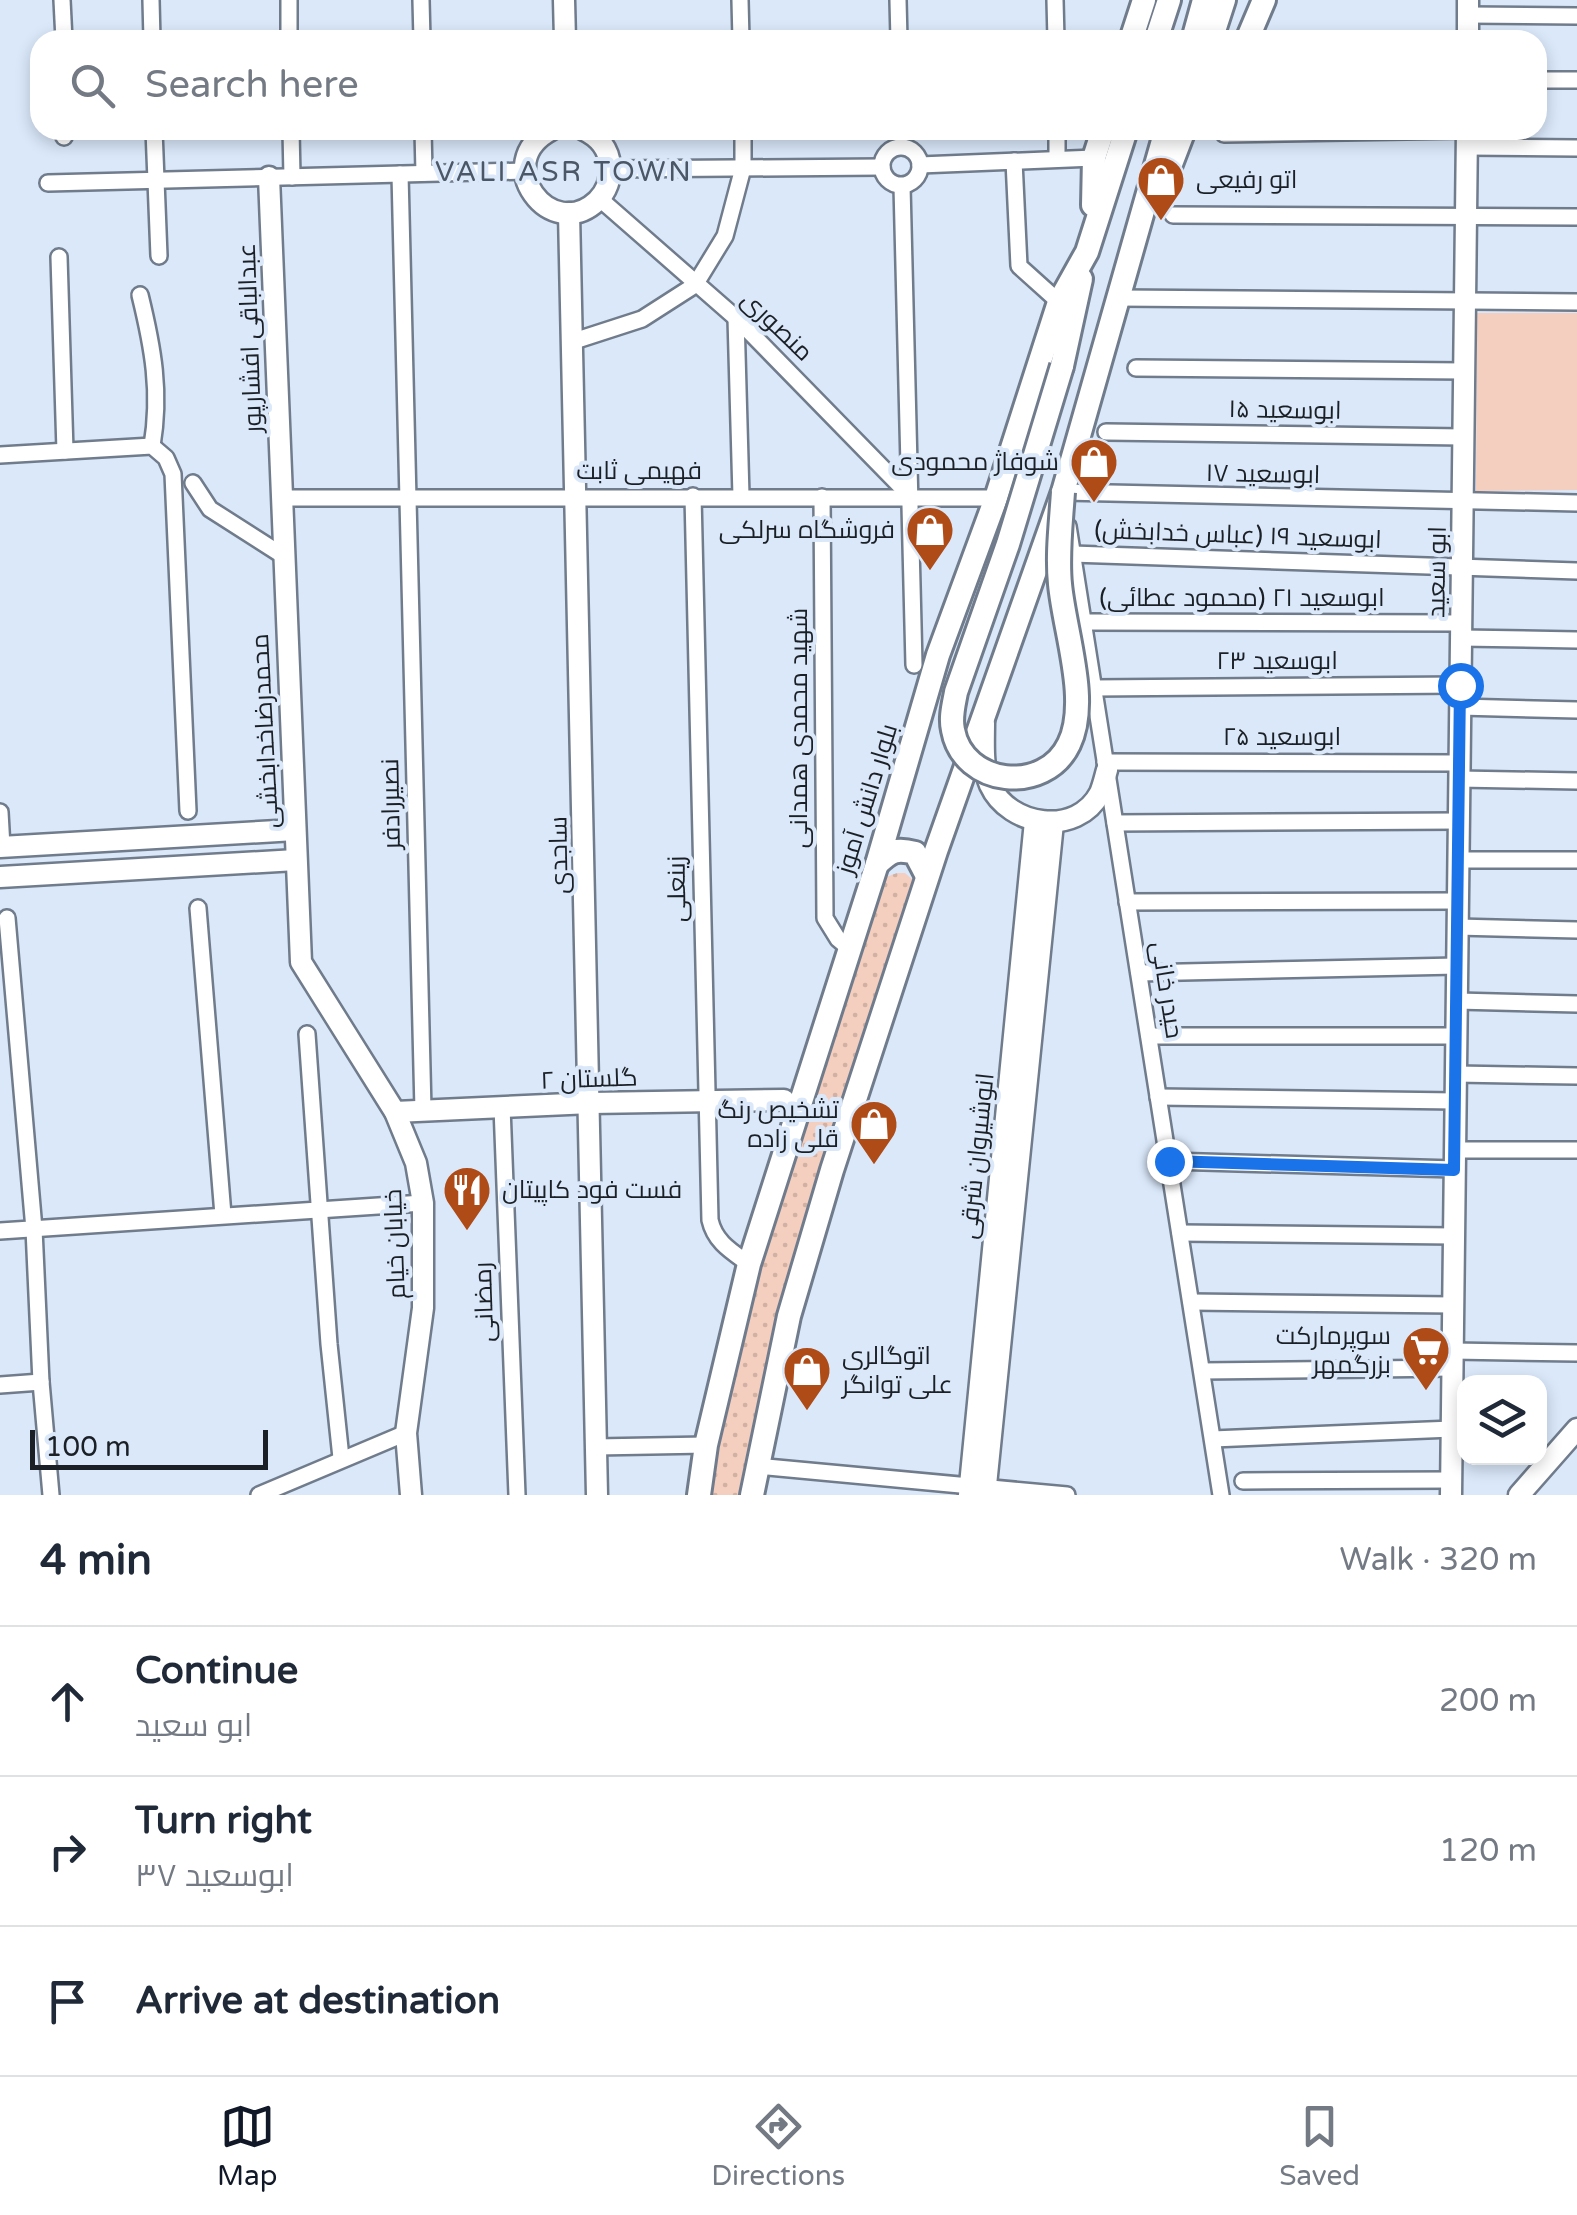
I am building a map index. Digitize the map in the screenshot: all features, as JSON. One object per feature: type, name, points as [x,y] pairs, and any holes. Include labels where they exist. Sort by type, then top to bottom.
[{"type":"main road","points":[[1134,30],[1144,0]]},
{"type":"main road","points":[[1159,30],[1169,0]]},
{"type":"main road","points":[[1195,30],[1204,0]]},
{"type":"main road","points":[[1214,30],[1224,0]]},
{"type":"main road","points":[[1251,30],[1264,0]]},
{"type":"main road","points":[[1063,492],[1060,584],[1074,676],[1074,728],[1070,743],[1048,767],[1027,776],[997,776],[977,770],[962,754],[953,731],[952,714],[1062,366],[1090,241],[1094,158],[1100,140]]},
{"type":"main road","name":"بلوار دانش آموز","points":[[699,1495],[706,1445],[748,1264],[878,864],[938,656],[996,498],[1059,302],[1090,241],[1123,140]]},
{"type":"main road","points":[[752,1495],[790,1316],[821,1206],[928,876],[1063,492],[1135,237],[1149,222],[1177,140]]},
{"type":"main road","points":[[878,864],[891,850],[900,849],[915,853],[928,876]]},
{"type":"street","points":[[62,0],[64,30]]},
{"type":"street","points":[[151,0],[152,30]]},
{"type":"street","points":[[289,0],[290,30]]},
{"type":"street","points":[[422,0],[422,30]]},
{"type":"street","points":[[564,0],[565,30]]},
{"type":"street","points":[[740,0],[741,30]]},
{"type":"street","points":[[898,0],[898,30]]},
{"type":"street","points":[[1055,0],[1056,30]]},
{"type":"street","points":[[1468,7],[1577,16]]},
{"type":"street","points":[[1547,80],[1577,80]]},
{"type":"street","points":[[154,140],[159,256]]},
{"type":"street","points":[[291,140],[292,176]]},
{"type":"street","points":[[423,140],[424,173]]},
{"type":"street","points":[[538,140],[532,145],[524,170],[533,196],[555,211],[569,213],[600,199],[610,180],[611,169],[598,140]]},
{"type":"street","points":[[572,342],[642,319],[695,285],[725,236],[743,168],[742,140]]},
{"type":"street","points":[[898,140],[882,167],[888,180],[902,186]]},
{"type":"street","points":[[902,140],[920,165],[915,179],[902,186]]},
{"type":"street","points":[[1057,140],[1057,159]]},
{"type":"street","name":"ابو سعید","points":[[1451,1488],[1467,140]]},
{"type":"street","points":[[1504,140],[1577,148]]},
{"type":"street","points":[[920,165],[1094,158]]},
{"type":"street","points":[[1014,161],[1019,266],[1059,302]]},
{"type":"street","points":[[611,169],[882,167]]},
{"type":"street","points":[[48,183],[524,170]]},
{"type":"street","name":"نصیررادفر","points":[[400,174],[423,1110]]},
{"type":"street","name":"عبدالباقی افشارپور","points":[[268,177],[281,498]]},
{"type":"street","points":[[902,186],[914,665]]},
{"type":"street","name":"منصوری","points":[[600,199],[736,318],[911,497]]},
{"type":"street","name":"ساجدی","points":[[569,213],[598,1495]]},
{"type":"street","points":[[1173,215],[1577,217]]},
{"type":"street","points":[[59,257],[65,452]]},
{"type":"street","points":[[140,295],[152,344],[158,409],[152,446]]},
{"type":"street","points":[[1119,298],[1577,302]]},
{"type":"street","points":[[736,318],[741,496]]},
{"type":"street","points":[[1136,368],[1464,371]]},
{"type":"street","name":"ابوسعید ۱۵","points":[[1106,432],[1463,437]]},
{"type":"street","points":[[0,456],[152,446],[166,458],[173,474],[188,811]]},
{"type":"street","points":[[192,482],[210,509],[282,556]]},
{"type":"street","name":"ابوسعید ۱۷","points":[[1063,492],[1577,503]]},
{"type":"street","name":"حیدر خانی","points":[[1063,492],[1222,1495]]},
{"type":"street","name":"زینعلی","points":[[693,496],[706,1101],[714,1234],[748,1264]]},
{"type":"street","name":"شهید محمدی همدانی","points":[[822,497],[825,918],[838,939],[850,949]]},
{"type":"street","name":"فهیمی ثابت","points":[[281,498],[996,498]]},
{"type":"street","name":"محمدرضاخدابخشی","points":[[281,498],[301,962]]},
{"type":"street","name":"ابوسعید ۱۹ (عباس خدابخش)","points":[[1072,554],[1577,572]]},
{"type":"street","name":"ابوسعید ۲۱ (محمود عطائی)","points":[[1084,622],[1461,630],[1577,640]]},
{"type":"street","name":"ابوسعید ۲۳","points":[[1094,688],[1460,685]]},
{"type":"street","points":[[1460,707],[1577,710]]},
{"type":"street","points":[[984,721],[984,763],[990,786],[1018,814],[1044,822],[1080,812],[1100,793],[1106,766]]},
{"type":"street","name":"ابوسعید ۲۵","points":[[1106,766],[1459,771],[1577,781]]},
{"type":"street","points":[[0,814],[1,847],[295,830]]},
{"type":"street","points":[[1115,822],[1458,821]]},
{"type":"street","name":"انوشیروان شرقی","points":[[977,1491],[1044,822]]},
{"type":"street","points":[[0,877],[296,860]]},
{"type":"street","points":[[1458,860],[1577,860]]},
{"type":"street","points":[[1128,902],[1458,901]]},
{"type":"street","points":[[198,908],[223,1216]]},
{"type":"street","points":[[7,918],[34,1229],[51,1495]]},
{"type":"street","points":[[1458,928],[1577,930]]},
{"type":"street","name":"خیابان خیام","points":[[301,962],[395,1112],[416,1162],[423,1202],[423,1308],[406,1433],[411,1495]]},
{"type":"street","points":[[1139,974],[1457,966]]},
{"type":"street","points":[[1457,1001],[1577,1004]]},
{"type":"street","points":[[308,1034],[329,1344],[341,1458]]},
{"type":"street","points":[[1149,1036],[1456,1036]]},
{"type":"street","points":[[1456,1074],[1577,1076]]},
{"type":"street","points":[[1158,1097],[1456,1100]]},
{"type":"street","name":"گلستان ۲","points":[[395,1112],[784,1100]]},
{"type":"street","name":"رمضانی","points":[[502,1107],[516,1495]]},
{"type":"street","points":[[1169,1161],[1455,1160],[1577,1150]]},
{"type":"street","points":[[0,1231],[423,1202]]},
{"type":"street","points":[[1180,1233],[1454,1236]]},
{"type":"street","points":[[1191,1302],[1453,1305]]},
{"type":"street","points":[[1202,1371],[1577,1353]]},
{"type":"street","points":[[0,1384],[41,1382]]},
{"type":"street","points":[[1212,1439],[1452,1429]]},
{"type":"street","points":[[1519,1495],[1577,1429]]},
{"type":"street","points":[[260,1495],[406,1433]]},
{"type":"street","points":[[596,1447],[706,1445]]},
{"type":"street","points":[[757,1466],[977,1491],[1067,1495]]},
{"type":"street","points":[[1243,1481],[1451,1488]]},
{"type":"shaded area","points":[[1477,313],[1577,313],[1577,490],[1476,491]]},
{"type":"shaded area","points":[[905,873],[915,882],[780,1316],[739,1495],[709,1495],[739,1337],[782,1182],[886,877]]},
{"type":"place","name":"اتو رفیعی","points":[[1161,222]]},
{"type":"place","name":"شوفاژ محمودی","points":[[1094,504]]},
{"type":"place","name":"فروشگاه سرلکی","points":[[930,572]]},
{"type":"place","name":"تشخیص رنگ قلی زاده","points":[[874,1166]]},
{"type":"place","name":"فست فود کاپیتان","points":[[467,1232]]},
{"type":"place","name":"سوپرمارکت بزرگمهر","points":[[1426,1392]]},
{"type":"place","name":"اتوگالری علی توانگر","points":[[807,1412]]},
{"type":"district","name":"VALI ASR TOWN","points":[[564,172]]},
{"type":"route","points":[[1169,1161],[1454,1170],[1460,685]]}]
